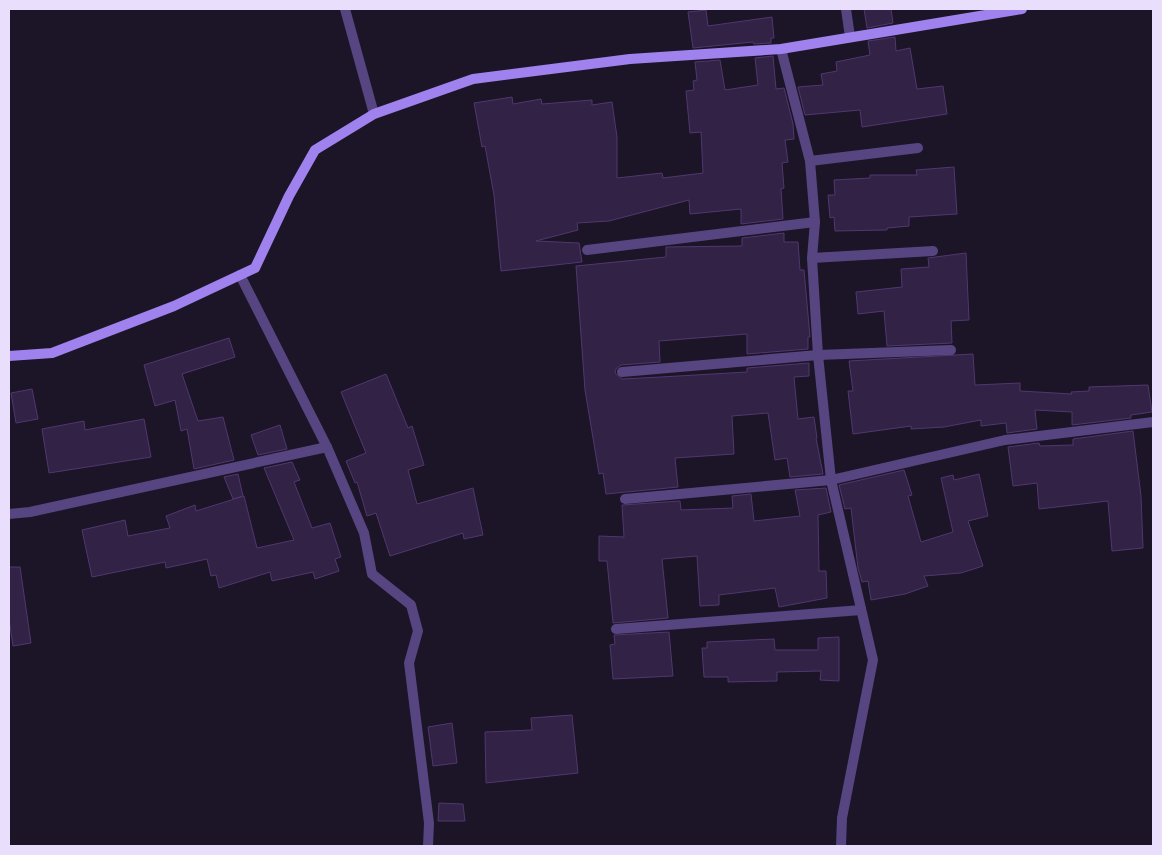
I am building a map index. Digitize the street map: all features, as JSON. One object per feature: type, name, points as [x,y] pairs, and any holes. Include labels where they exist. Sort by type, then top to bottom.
[{"type":"street","points":[[345,9],[374,114]]},
{"type":"street","points":[[846,9],[850,38]]},
{"type":"street","points":[[9,356],[52,353],[174,306],[255,268],[289,196],[315,150],[374,114],[473,79],[630,59],[781,49],[1022,9]]},
{"type":"street","points":[[781,49],[810,161],[815,222],[812,258],[818,355],[831,480],[873,660],[842,818],[841,846]]},
{"type":"street","points":[[810,161],[918,148]]},
{"type":"street","points":[[587,250],[815,222]]},
{"type":"street","points":[[812,258],[934,250]]},
{"type":"street","points":[[240,275],[327,447],[364,533],[372,574],[411,605],[418,630],[409,663],[429,823],[428,846]]},
{"type":"street","points":[[622,372],[818,355],[951,350]]},
{"type":"street","points":[[625,499],[831,480],[1005,440],[1153,422]]},
{"type":"street","points":[[9,514],[30,512],[327,447]]},
{"type":"street","points":[[616,629],[861,610]]},
{"type":"building","points":[[864,9],[891,9],[893,23],[867,28]]},
{"type":"building","points":[[706,10],[708,26],[772,17],[774,38],[771,38],[771,43],[754,44],[753,42],[693,48],[688,12]]},
{"type":"building","points":[[895,37],[896,51],[910,48],[917,89],[943,86],[947,114],[862,127],[860,110],[805,115],[798,87],[823,85],[821,74],[837,71],[836,62],[870,55],[868,41]]},
{"type":"building","points":[[773,56],[776,89],[784,88],[793,124],[794,139],[785,140],[788,162],[782,163],[784,188],[781,189],[783,219],[741,224],[741,209],[690,214],[689,200],[609,221],[577,223],[578,230],[536,241],[579,243],[582,262],[501,271],[494,195],[485,146],[482,147],[474,103],[512,97],[513,104],[541,99],[542,104],[592,100],[592,105],[612,102],[617,137],[617,178],[662,173],[663,178],[703,173],[701,132],[690,133],[686,91],[694,90],[693,81],[697,80],[695,62],[720,60],[725,90],[758,85],[755,58]]},
{"type":"building","points":[[954,167],[957,214],[909,217],[909,226],[887,228],[887,230],[835,231],[834,217],[830,218],[828,195],[835,195],[834,180],[870,178],[870,175],[917,175],[916,170]]},
{"type":"building","points":[[784,233],[784,242],[798,242],[800,270],[804,270],[810,337],[808,337],[808,349],[747,354],[747,334],[659,341],[660,362],[621,365],[616,369],[615,373],[622,379],[661,377],[747,372],[747,368],[809,363],[809,376],[794,377],[798,419],[814,417],[823,474],[790,477],[787,458],[775,460],[768,413],[732,416],[734,454],[675,458],[678,487],[606,494],[603,473],[599,474],[585,390],[576,266],[666,257],[666,247],[742,246],[742,238]]},
{"type":"building","points":[[966,253],[969,320],[951,321],[952,343],[887,346],[884,311],[858,314],[856,292],[902,287],[901,269],[929,267],[928,258]]},
{"type":"building","points":[[229,338],[235,357],[182,374],[198,421],[223,417],[234,460],[194,469],[187,429],[181,431],[175,400],[155,406],[144,365]]},
{"type":"building","points":[[973,354],[975,385],[1020,383],[1020,391],[1072,394],[1071,392],[1089,391],[1089,387],[1148,385],[1152,412],[1131,415],[1131,418],[1072,425],[1072,412],[1035,410],[1037,429],[1007,433],[1006,423],[981,426],[981,420],[944,427],[911,429],[911,426],[853,434],[848,391],[853,391],[849,361]]},
{"type":"building","points":[[386,374],[408,428],[412,426],[424,465],[408,470],[417,504],[473,488],[483,535],[464,539],[463,533],[390,556],[376,513],[367,516],[357,482],[355,483],[346,461],[366,453],[341,392]]},
{"type":"building","points":[[32,389],[38,419],[16,423],[11,393]]},
{"type":"building","points":[[144,419],[151,457],[49,473],[42,429],[84,421],[85,430]]},
{"type":"building","points":[[280,425],[287,449],[258,455],[251,435]]},
{"type":"building","points":[[1133,431],[1141,496],[1143,548],[1112,551],[1108,501],[1039,509],[1037,483],[1013,486],[1008,447],[1039,443],[1040,446],[1073,445],[1073,439]]},
{"type":"building","points":[[292,462],[300,480],[294,482],[312,528],[330,523],[341,557],[335,559],[339,571],[315,579],[313,572],[272,581],[270,572],[219,588],[216,575],[211,576],[207,559],[166,568],[165,562],[92,577],[82,530],[125,520],[128,536],[170,528],[166,516],[195,505],[196,511],[244,496],[257,548],[294,540],[264,468]]},
{"type":"building","points":[[904,470],[912,495],[908,496],[921,542],[953,532],[941,478],[953,475],[954,480],[979,474],[988,516],[968,521],[983,566],[961,573],[924,576],[928,586],[905,594],[871,600],[868,581],[862,582],[858,568],[851,508],[845,509],[839,485]]},
{"type":"building","points":[[238,474],[243,496],[233,499],[224,477]]},
{"type":"building","points":[[826,488],[831,512],[818,515],[819,571],[826,571],[827,598],[779,607],[775,588],[719,595],[719,605],[700,606],[697,556],[662,559],[668,618],[613,623],[607,561],[599,561],[599,536],[624,537],[622,505],[680,501],[681,510],[733,508],[732,496],[751,494],[754,521],[800,516],[795,490]]},
{"type":"building","points":[[9,567],[20,567],[31,643],[13,646],[9,619]]},
{"type":"building","points":[[669,632],[673,676],[613,679],[610,645],[615,644],[614,635]]},
{"type":"building","points":[[839,637],[839,681],[820,680],[821,671],[777,672],[777,681],[728,682],[728,677],[704,677],[702,648],[707,648],[707,642],[774,639],[775,650],[818,650],[818,638]]},
{"type":"building","points":[[572,715],[578,773],[486,783],[485,732],[532,730],[531,718]]},
{"type":"building","points":[[452,723],[457,763],[433,766],[428,727]]},
{"type":"building","points":[[439,803],[463,804],[465,821],[438,821]]}]
